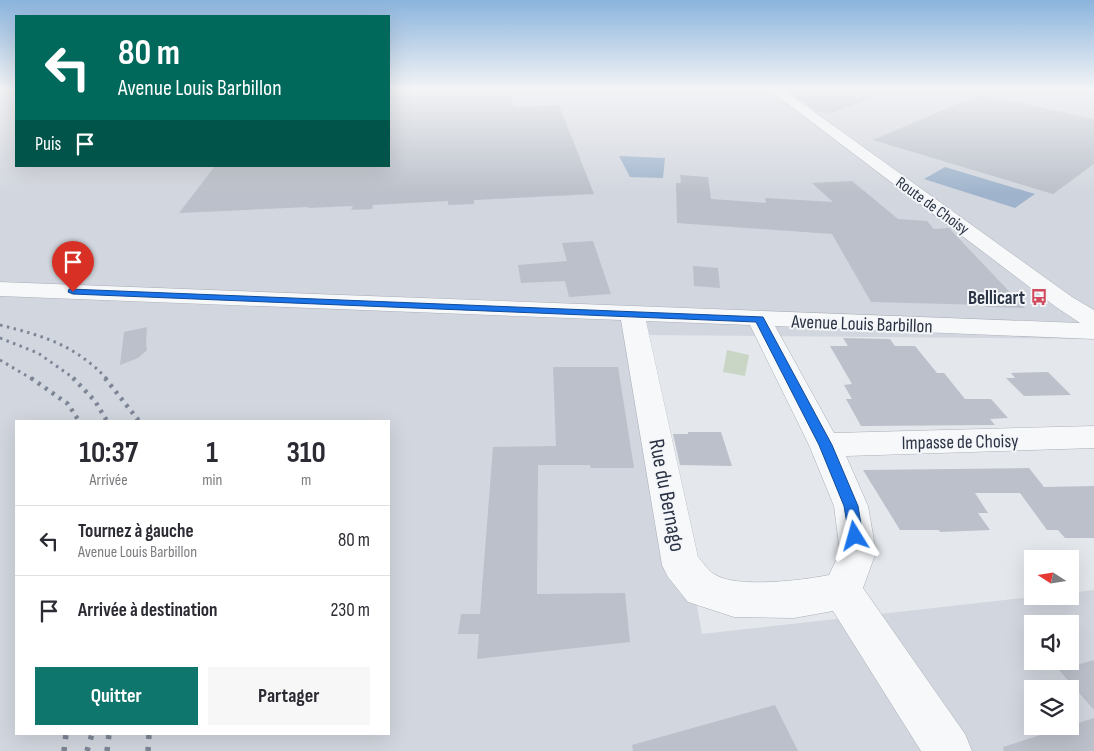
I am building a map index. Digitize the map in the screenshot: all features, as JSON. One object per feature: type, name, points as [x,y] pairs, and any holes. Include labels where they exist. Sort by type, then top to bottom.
[{"type":"street","name":"Route de Choisy","points":[[821,123],[1064,302],[1094,321]]},
{"type":"street","name":"Avenue Louis Barbillon","points":[[0,288],[1094,331]]},
{"type":"street","name":"Rue du Bernago","points":[[632,314],[681,565],[702,589],[734,599],[794,600],[842,591]]},
{"type":"street","points":[[759,319],[825,445],[851,506],[858,552],[842,591],[948,751]]},
{"type":"street","name":"Impasse de Choisy","points":[[825,445],[1094,438]]},
{"type":"shaded area","points":[[0,123],[15,123],[15,167],[390,167],[390,123],[1094,123],[1094,339],[649,335],[702,634],[1024,598],[1024,605],[1079,605],[1079,592],[1094,590],[1094,751],[0,751]]},
{"type":"green space","points":[[727,350],[749,355],[745,376],[723,372]]},
{"type":"water","points":[[619,156],[665,158],[663,178],[630,177]]},
{"type":"water","points":[[945,167],[1035,194],[1015,208],[924,179]]},
{"type":"building","points":[[390,123],[566,123],[594,194],[474,200],[474,204],[448,205],[448,201],[373,205],[372,209],[351,210],[353,206],[179,213],[214,167],[390,167]]},
{"type":"building","points":[[912,123],[1094,123],[1094,164],[1053,194],[873,140]]},
{"type":"building","points":[[680,175],[708,177],[711,199],[766,203],[765,198],[833,202],[812,183],[852,181],[898,219],[927,221],[934,229],[949,228],[1025,308],[871,302],[832,234],[677,223],[676,183],[681,183]]},
{"type":"building","points":[[593,241],[611,294],[569,297],[565,281],[521,283],[518,265],[567,261],[562,243]]},
{"type":"building","points":[[693,266],[718,268],[720,288],[694,286]]},
{"type":"building","points":[[147,327],[147,350],[138,358],[120,365],[124,332]]},
{"type":"building","points":[[843,338],[890,339],[895,346],[915,346],[937,373],[944,373],[965,399],[991,399],[1008,418],[990,419],[995,425],[861,426],[846,399],[852,399],[844,385],[852,384],[830,346],[848,346]]},
{"type":"building","points":[[553,367],[618,367],[634,468],[591,468],[590,465],[538,465],[537,594],[625,593],[630,642],[477,659],[479,634],[458,634],[461,614],[480,614],[493,447],[556,446]]},
{"type":"building","points":[[1048,372],[1071,395],[1024,396],[1006,378],[1015,378],[1011,373]]},
{"type":"building","points":[[688,432],[721,432],[732,466],[680,465],[673,434],[688,434]]},
{"type":"building","points":[[1029,468],[1044,487],[1094,486],[1094,538],[1065,538],[1058,530],[1047,530],[1020,493],[975,493],[988,513],[978,513],[990,530],[940,532],[939,530],[900,530],[863,470]]},
{"type":"building","points":[[1094,660],[1094,710],[1079,693],[1079,680],[1068,680],[1059,670],[1079,670],[1079,664]]},
{"type":"building","points":[[775,705],[798,751],[633,751],[632,745]]},
{"type":"building","points":[[1094,718],[1094,751],[1004,751],[1003,747],[1041,735],[1079,735],[1079,723]]},
{"type":"railway","points":[[0,325],[31,333],[58,343],[83,358],[107,379]]},
{"type":"railway","points":[[0,338],[38,353],[75,379]]},
{"type":"railway","points":[[0,360],[32,379]]},
{"type":"railway","points":[[31,378],[68,404],[78,420]]},
{"type":"railway","points":[[73,378],[95,401],[106,420]]},
{"type":"railway","points":[[105,378],[138,420]]},
{"type":"railway","points":[[64,751],[66,735]]},
{"type":"railway","points":[[87,751],[92,735]]},
{"type":"railway","points":[[107,751],[109,735]]},
{"type":"railway","points":[[148,751],[149,735]]},
{"type":"place","name":"Bellicart","points":[[1039,297]]},
{"type":"route","points":[[73,292],[759,319],[825,445],[851,506],[855,536]]}]
